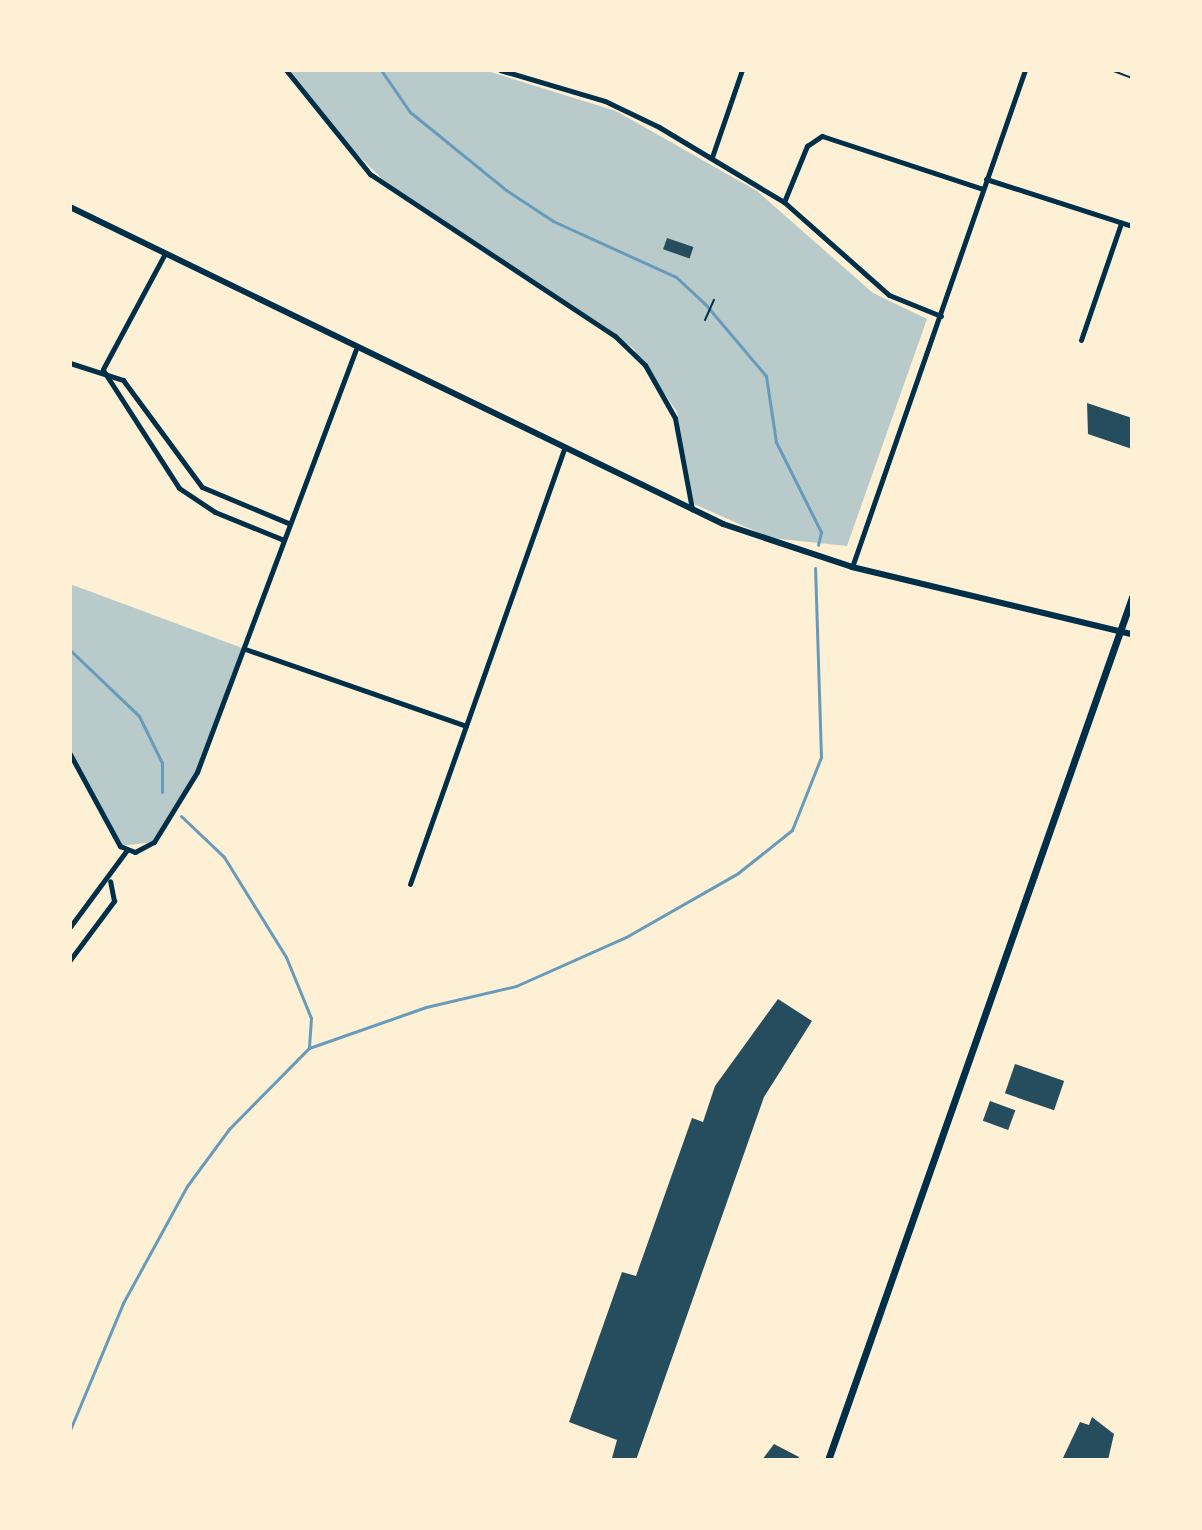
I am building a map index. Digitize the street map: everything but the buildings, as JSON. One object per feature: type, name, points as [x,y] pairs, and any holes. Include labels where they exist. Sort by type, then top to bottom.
[{"type":"main road","points":[[828,1460],[1132,597]]},
{"type":"street","points":[[286,70],[370,174],[615,336],[645,365],[678,426],[692,510]]},
{"type":"street","points":[[500,70],[618,106],[712,157],[784,202],[889,295],[941,316]]},
{"type":"street","points":[[712,157],[742,70]]},
{"type":"street","points":[[852,567],[1025,70]]},
{"type":"street","points":[[784,202],[807,146],[822,136],[983,189]]},
{"type":"street","points":[[986,179],[1132,226]]},
{"type":"street","points":[[70,207],[356,350],[692,510],[852,567],[1132,634]]},
{"type":"street","points":[[1081,340],[1121,223]]},
{"type":"street","points":[[103,369],[164,255]]},
{"type":"street","points":[[70,927],[95,890],[110,881],[127,850],[154,842],[186,796],[245,649],[288,523],[356,350]]},
{"type":"street","points":[[70,363],[103,369],[132,390],[202,487],[288,523]]},
{"type":"street","points":[[103,369],[179,488],[215,512],[284,540]]},
{"type":"street","points":[[410,884],[564,449]]},
{"type":"street","points":[[245,649],[466,726]]},
{"type":"street","points":[[70,754],[114,839],[127,850]]},
{"type":"street","points":[[70,960],[114,901],[110,881]]},
{"type":"lane","points":[[1111,70],[1132,78]]},
{"type":"path","points":[[705,320],[714,300]]},
{"type":"shaded area","points":[[290,70],[484,70],[616,111],[757,191],[873,293],[927,319],[847,546],[771,538],[694,504],[677,412],[633,348],[393,190],[326,123]]},
{"type":"shaded area","points":[[70,584],[245,649],[197,772],[154,842],[120,846],[70,754]]},
{"type":"waterway","points":[[381,70],[410,112],[506,190],[553,221],[676,277],[706,305],[766,376],[776,442],[821,532],[818,545]]},
{"type":"waterway","points":[[70,1430],[123,1303],[187,1186],[229,1129],[309,1048],[426,1007],[516,986],[626,937],[738,873],[792,830],[821,757],[815,568]]},
{"type":"waterway","points":[[70,650],[139,716],[162,763],[162,792]]},
{"type":"waterway","points":[[181,816],[224,857],[286,957],[311,1018],[309,1048]]}]
